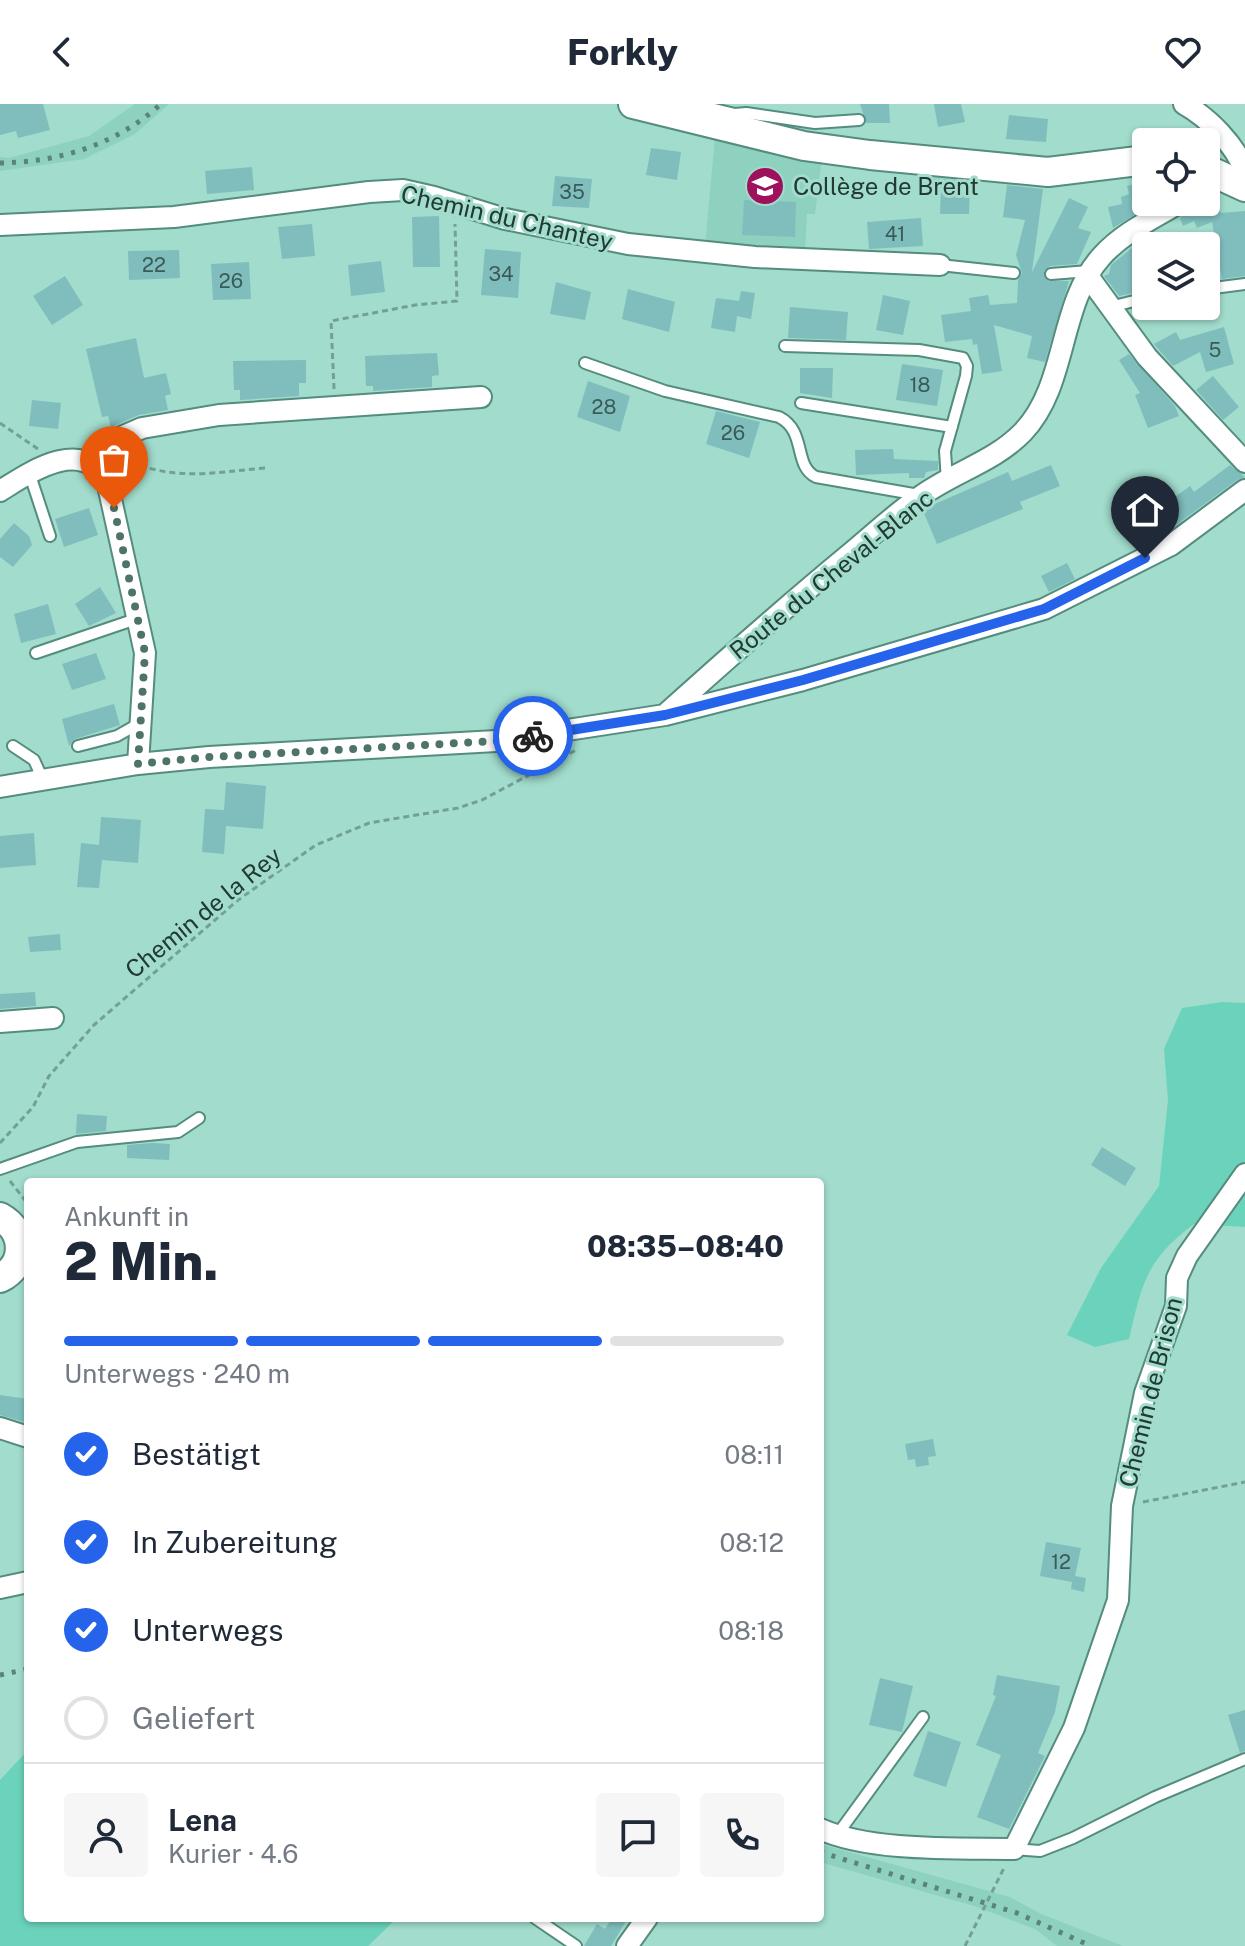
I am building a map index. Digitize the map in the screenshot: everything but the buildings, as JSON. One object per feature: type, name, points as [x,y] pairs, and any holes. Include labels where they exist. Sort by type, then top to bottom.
[{"type":"main road","points":[[633,104],[729,121],[829,151],[1034,171],[1064,172],[1132,162]]},
{"type":"main road","points":[[0,1217],[12,1223],[21,1251],[16,1265],[0,1278]]},
{"type":"street","points":[[1184,104],[1213,126],[1240,157],[1230,179]]},
{"type":"street","name":"Chemin du Chantey","points":[[0,225],[174,217],[403,190],[505,219],[628,244],[755,257],[940,265]]},
{"type":"street","points":[[1159,216],[1114,245],[1090,273],[1110,307],[1182,397],[1245,462]]},
{"type":"street","name":"Route du Cheval-Blanc","points":[[665,715],[767,624],[921,495],[1007,447],[1039,411],[1090,273]]},
{"type":"street","points":[[88,460],[112,441],[142,428],[219,415],[481,397]]},
{"type":"street","points":[[0,491],[29,472],[56,461],[88,460],[100,468],[107,481],[145,653],[138,764]]},
{"type":"street","points":[[0,787],[138,764],[209,757],[496,741],[665,715],[803,680],[1044,609],[1171,545],[1245,490]]},
{"type":"street","points":[[0,1022],[53,1018]]},
{"type":"street","name":"Chemin de Brison","points":[[1014,1849],[1074,1728],[1118,1600],[1122,1506],[1145,1393],[1176,1306],[1177,1278],[1187,1256],[1245,1174]]},
{"type":"street","points":[[0,1428],[24,1436]]},
{"type":"street","points":[[0,1588],[24,1583]]},
{"type":"street","points":[[828,1832],[927,1848],[1014,1849]]},
{"type":"street","points":[[627,1946],[644,1922]]},
{"type":"lane","points":[[693,104],[729,121],[746,113],[815,123],[859,120]]},
{"type":"lane","name":"Chemin du Chantey","points":[[940,265],[1014,273]]},
{"type":"lane","points":[[1051,274],[1090,273]]},
{"type":"lane","points":[[1220,287],[1245,284]]},
{"type":"lane","points":[[1110,307],[1132,302]]},
{"type":"lane","points":[[785,346],[919,350],[963,358],[967,366],[966,376],[945,451],[947,481]]},
{"type":"lane","points":[[585,363],[665,391],[779,417],[793,428],[804,465],[809,474],[816,477],[921,495]]},
{"type":"lane","points":[[801,403],[952,427]]},
{"type":"lane","points":[[29,472],[50,536]]},
{"type":"lane","points":[[36,653],[139,618]]},
{"type":"lane","points":[[78,746],[117,736],[140,723]]},
{"type":"lane","points":[[13,746],[34,760],[43,780]]},
{"type":"lane","points":[[0,1169],[77,1142],[178,1132],[199,1118]]},
{"type":"lane","points":[[828,1832],[923,1717]]},
{"type":"lane","points":[[1014,1849],[1040,1851],[1245,1759]]},
{"type":"lane","points":[[541,1922],[576,1946]]},
{"type":"path","points":[[334,398],[331,321],[415,305],[457,301],[455,218]]},
{"type":"path","points":[[0,423],[32,447],[52,452],[56,461]]},
{"type":"path","points":[[88,460],[121,457],[141,468],[193,477],[266,468]]},
{"type":"path","name":"Chemin de la Rey","points":[[0,1143],[33,1107],[49,1076],[94,1025],[238,900],[316,845],[369,823],[458,808],[482,800],[578,749]]},
{"type":"path","points":[[0,1169],[24,1199]]},
{"type":"path","points":[[1122,1506],[1245,1482]]},
{"type":"path","points":[[965,1946],[1014,1849]]},
{"type":"shaded area","points":[[135,104],[169,104],[135,134],[84,159],[0,171],[0,157],[9,158],[89,136]]},
{"type":"shaded area","name":"Collège de Brent","points":[[715,137],[822,158],[815,214],[807,214],[805,253],[705,246]]},
{"type":"shaded area","points":[[1222,1002],[1245,1003],[1245,1227],[1194,1224],[1165,1249],[1148,1274],[1129,1339],[1095,1347],[1067,1335],[1101,1268],[1159,1186],[1168,1100],[1164,1049],[1182,1008]]},
{"type":"shaded area","points":[[24,1754],[24,1922],[393,1922],[368,1946],[0,1946],[0,1780]]},
{"type":"shaded area","points":[[824,1845],[1010,1897],[1041,1914],[1123,1946],[1057,1946],[1035,1929],[974,1906],[824,1863]]},
{"type":"railway","points":[[0,163],[44,159],[86,148],[125,130],[161,104]]},
{"type":"railway","points":[[0,1675],[24,1670]]},
{"type":"railway","points":[[824,1853],[1017,1913],[1091,1946]]},
{"type":"way so far","points":[[114,508],[145,653],[138,764],[533,736]]},
{"type":"place","name":"Collège de Brent","points":[[765,186]]},
{"type":"route","points":[[533,736],[665,715],[803,680],[1044,609],[1145,558]]}]
